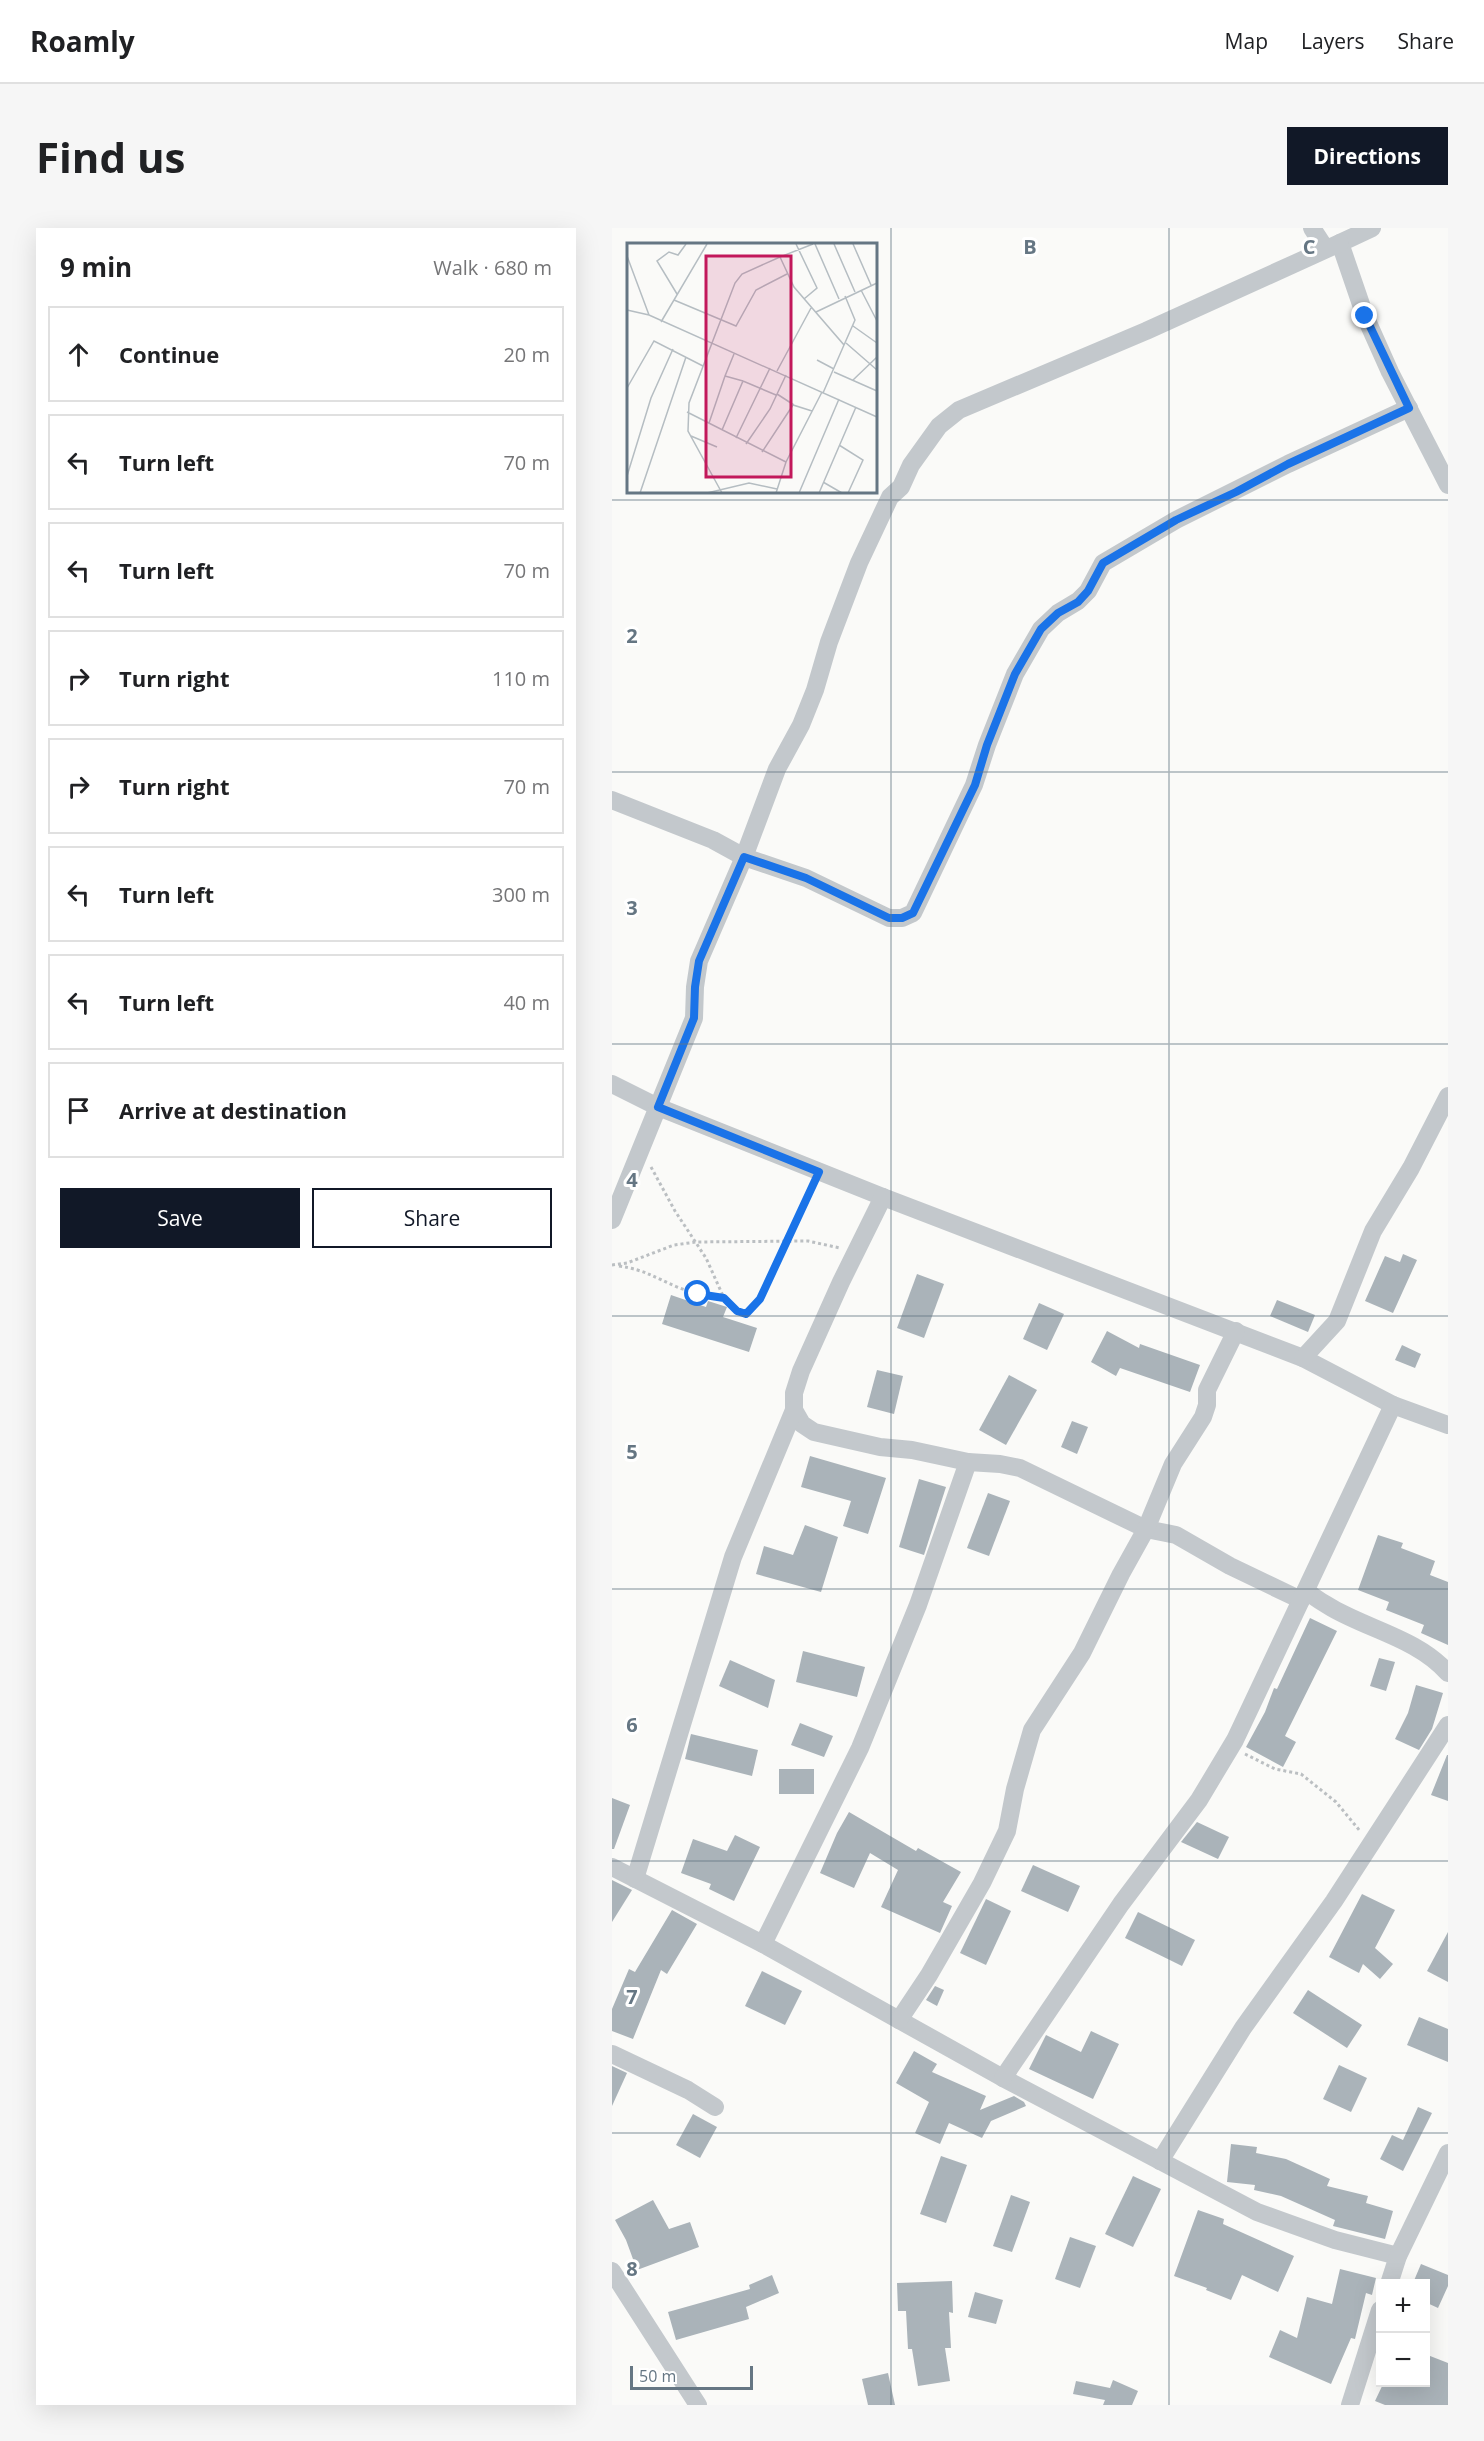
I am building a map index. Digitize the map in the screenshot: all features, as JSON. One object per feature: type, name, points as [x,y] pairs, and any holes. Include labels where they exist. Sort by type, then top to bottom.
[{"type":"street","points":[[1312,228],[1333,245],[1409,408],[1448,485]]},
{"type":"street","points":[[612,1220],[694,1018],[699,961],[744,857],[777,769],[801,725],[859,563],[890,497],[901,487],[911,465],[939,426],[959,410],[1146,330],[1372,228]]},
{"type":"street","points":[[612,801],[713,840],[744,857],[806,878],[889,918],[902,918],[913,913],[975,785],[987,745],[1015,674],[1041,629],[1058,613],[1078,602],[1088,591],[1103,563],[1176,520],[1288,464],[1409,408]]},
{"type":"street","points":[[612,1084],[658,1107],[819,1172],[1303,1358],[1392,1405],[1448,1425]]},
{"type":"street","points":[[1303,1358],[1337,1321],[1372,1231],[1411,1168],[1448,1096]]},
{"type":"street","points":[[635,1879],[730,1564],[794,1410],[794,1393],[801,1371],[856,1249],[883,1197]]},
{"type":"street","points":[[899,2020],[929,1975],[982,1883],[1007,1831],[1015,1789],[1032,1730],[1082,1653],[1146,1529],[1173,1464],[1203,1418],[1207,1405],[1207,1390],[1236,1331]]},
{"type":"street","points":[[1004,2078],[1121,1904],[1199,1800],[1235,1740],[1392,1405]]},
{"type":"street","points":[[794,1410],[802,1424],[814,1432],[880,1447],[1020,1468],[1146,1529],[1176,1535],[1230,1566],[1315,1599],[1353,1619],[1423,1650],[1448,1673]]},
{"type":"street","points":[[763,1944],[860,1749],[918,1605],[968,1462]]},
{"type":"street","points":[[1160,2162],[1243,2028],[1334,1901],[1368,1846],[1401,1801],[1448,1725]]},
{"type":"street","points":[[612,1867],[763,1944],[1004,2078],[1257,2212],[1335,2240],[1398,2256]]},
{"type":"street","points":[[612,2054],[688,2090],[716,2107]]},
{"type":"street","points":[[1390,2279],[1398,2256],[1448,2153]]},
{"type":"street","points":[[612,2271],[698,2405]]},
{"type":"street","points":[[1350,2405],[1376,2323]]},
{"type":"path","points":[[640,1150],[706,1258],[724,1298],[737,1311],[746,1314],[760,1299],[819,1172]]},
{"type":"path","points":[[613,1265],[674,1245],[696,1242],[788,1240],[808,1241],[842,1249],[856,1249]]},
{"type":"path","points":[[613,1265],[641,1269],[698,1294],[724,1298]]},
{"type":"path","points":[[1235,1740],[1243,1753],[1255,1761],[1282,1771],[1301,1774],[1336,1802],[1353,1821],[1368,1846]]},
{"type":"building","points":[[1403,1254],[1417,1260],[1393,1313],[1365,1301],[1385,1256],[1400,1262]]},
{"type":"building","points":[[917,1274],[944,1284],[924,1338],[897,1328]]},
{"type":"building","points":[[671,1295],[706,1307],[708,1301],[727,1307],[723,1317],[757,1328],[749,1352],[662,1324]]},
{"type":"building","points":[[1277,1300],[1315,1315],[1308,1332],[1270,1316]]},
{"type":"building","points":[[1039,1303],[1064,1314],[1047,1350],[1023,1339]]},
{"type":"building","points":[[1107,1331],[1139,1348],[1140,1344],[1200,1365],[1190,1392],[1120,1368],[1116,1376],[1091,1362]]},
{"type":"building","points":[[1402,1345],[1421,1354],[1415,1368],[1395,1360]]},
{"type":"building","points":[[877,1370],[903,1376],[894,1414],[867,1407]]},
{"type":"building","points":[[1009,1375],[1037,1390],[1006,1445],[979,1430]]},
{"type":"building","points":[[1072,1421],[1088,1427],[1077,1454],[1061,1447]]},
{"type":"building","points":[[810,1456],[886,1478],[868,1534],[843,1526],[851,1501],[801,1487]]},
{"type":"building","points":[[919,1479],[946,1487],[924,1555],[899,1547]]},
{"type":"building","points":[[988,1493],[1010,1501],[989,1556],[967,1548]]},
{"type":"building","points":[[805,1525],[838,1537],[821,1592],[756,1574],[764,1546],[793,1555]]},
{"type":"building","points":[[1378,1535],[1403,1543],[1401,1548],[1435,1561],[1430,1575],[1448,1582],[1448,1645],[1421,1633],[1424,1625],[1386,1610],[1389,1602],[1358,1590]]},
{"type":"building","points":[[1310,1618],[1337,1631],[1285,1736],[1296,1742],[1283,1767],[1246,1747],[1265,1712],[1274,1688],[1277,1689]]},
{"type":"building","points":[[803,1651],[865,1667],[857,1697],[796,1682]]},
{"type":"building","points":[[1379,1658],[1395,1662],[1386,1691],[1370,1686]]},
{"type":"building","points":[[730,1660],[775,1680],[768,1708],[719,1686]]},
{"type":"building","points":[[1416,1685],[1443,1693],[1432,1729],[1419,1750],[1395,1739],[1408,1713]]},
{"type":"building","points":[[800,1723],[833,1736],[824,1757],[791,1745]]},
{"type":"building","points":[[691,1734],[758,1750],[752,1776],[685,1759]]},
{"type":"building","points":[[1448,1755],[1448,1801],[1431,1795]]},
{"type":"building","points":[[779,1769],[814,1769],[814,1794],[779,1794]]},
{"type":"building","points":[[612,1798],[630,1805],[614,1849],[612,1849]]},
{"type":"building","points":[[849,1812],[916,1851],[918,1848],[961,1872],[943,1902],[952,1906],[940,1933],[881,1907],[898,1870],[870,1853],[854,1888],[820,1873],[837,1833]]},
{"type":"building","points":[[1197,1822],[1229,1837],[1218,1859],[1181,1842]]},
{"type":"building","points":[[735,1835],[760,1847],[734,1901],[709,1889],[711,1884],[681,1873],[693,1839],[727,1851]]},
{"type":"building","points":[[1033,1865],[1080,1886],[1068,1912],[1021,1891]]},
{"type":"building","points":[[612,1880],[632,1890],[612,1922]]},
{"type":"building","points":[[1362,1894],[1395,1910],[1375,1948],[1393,1964],[1380,1979],[1363,1964],[1359,1973],[1329,1957]]},
{"type":"building","points":[[986,1899],[1011,1911],[986,1965],[960,1953]]},
{"type":"building","points":[[672,1910],[697,1924],[667,1974],[661,1970],[633,2039],[612,2031],[612,2009],[629,1969],[635,1972]]},
{"type":"building","points":[[1138,1912],[1195,1940],[1182,1966],[1125,1938]]},
{"type":"building","points":[[1448,1932],[1448,1982],[1427,1971]]},
{"type":"building","points":[[762,1971],[802,1991],[785,2025],[745,2006]]},
{"type":"building","points":[[935,1986],[944,1990],[937,2006],[926,2000]]},
{"type":"building","points":[[1308,1990],[1362,2025],[1347,2048],[1293,2013]]},
{"type":"building","points":[[1419,2017],[1448,2029],[1448,2062],[1407,2045]]},
{"type":"building","points":[[1091,2031],[1119,2044],[1093,2099],[1029,2069],[1046,2035],[1081,2052]]},
{"type":"building","points":[[914,2051],[937,2064],[932,2072],[986,2096],[980,2110],[1014,2096],[1026,2106],[991,2121],[982,2138],[949,2123],[940,2144],[915,2133],[929,2102],[896,2083]]},
{"type":"building","points":[[1339,2065],[1367,2078],[1351,2112],[1323,2099]]},
{"type":"building","points":[[612,2066],[627,2073],[612,2106]]},
{"type":"building","points":[[1418,2107],[1432,2113],[1403,2171],[1380,2159],[1392,2135],[1403,2140]]},
{"type":"building","points":[[693,2114],[717,2127],[700,2158],[676,2145]]},
{"type":"building","points":[[1231,2144],[1257,2147],[1256,2153],[1286,2159],[1330,2179],[1327,2186],[1368,2196],[1366,2203],[1393,2211],[1385,2239],[1333,2226],[1335,2220],[1281,2196],[1254,2190],[1255,2185],[1227,2182]]},
{"type":"building","points":[[941,2156],[967,2165],[946,2223],[920,2214]]},
{"type":"building","points":[[1133,2176],[1161,2189],[1133,2247],[1105,2234]]},
{"type":"building","points":[[1011,2195],[1030,2202],[1012,2252],[993,2246]]},
{"type":"building","points":[[653,2200],[669,2229],[690,2222],[699,2247],[637,2270],[626,2240],[615,2220]]},
{"type":"building","points":[[1198,2210],[1224,2219],[1223,2224],[1294,2256],[1278,2292],[1242,2275],[1231,2300],[1174,2276]]},
{"type":"building","points":[[1070,2237],[1096,2246],[1080,2288],[1055,2279]]},
{"type":"building","points":[[1421,2264],[1448,2275],[1448,2286],[1438,2308],[1430,2304],[1430,2279],[1415,2279]]},
{"type":"building","points":[[1340,2269],[1376,2278],[1372,2295],[1366,2293],[1355,2339],[1351,2338],[1331,2384],[1269,2357],[1280,2330],[1297,2338],[1307,2297],[1332,2304]]},
{"type":"building","points":[[772,2275],[779,2293],[746,2307],[749,2319],[676,2340],[668,2312],[750,2289],[749,2285]]},
{"type":"building","points":[[952,2281],[953,2313],[949,2312],[951,2348],[945,2348],[950,2381],[918,2386],[912,2349],[908,2349],[906,2311],[898,2311],[897,2283]]},
{"type":"building","points":[[975,2292],[1003,2300],[996,2324],[968,2317]]},
{"type":"building","points":[[1430,2356],[1448,2363],[1448,2405],[1385,2405],[1375,2401],[1382,2387],[1430,2387]]},
{"type":"building","points":[[888,2373],[895,2405],[868,2405],[862,2379]]},
{"type":"building","points":[[1113,2380],[1138,2391],[1132,2405],[1103,2405],[1105,2400],[1073,2394],[1076,2381],[1110,2388]]},
{"type":"route","points":[[698,1294],[724,1298],[737,1311],[746,1314],[760,1299],[819,1172],[658,1107],[694,1018],[699,961],[744,857],[806,878],[889,918],[902,918],[913,913],[975,785],[987,745],[1015,674],[1041,629],[1058,613],[1078,602],[1088,591],[1103,563],[1176,520],[1288,464],[1409,408],[1365,316]]}]
